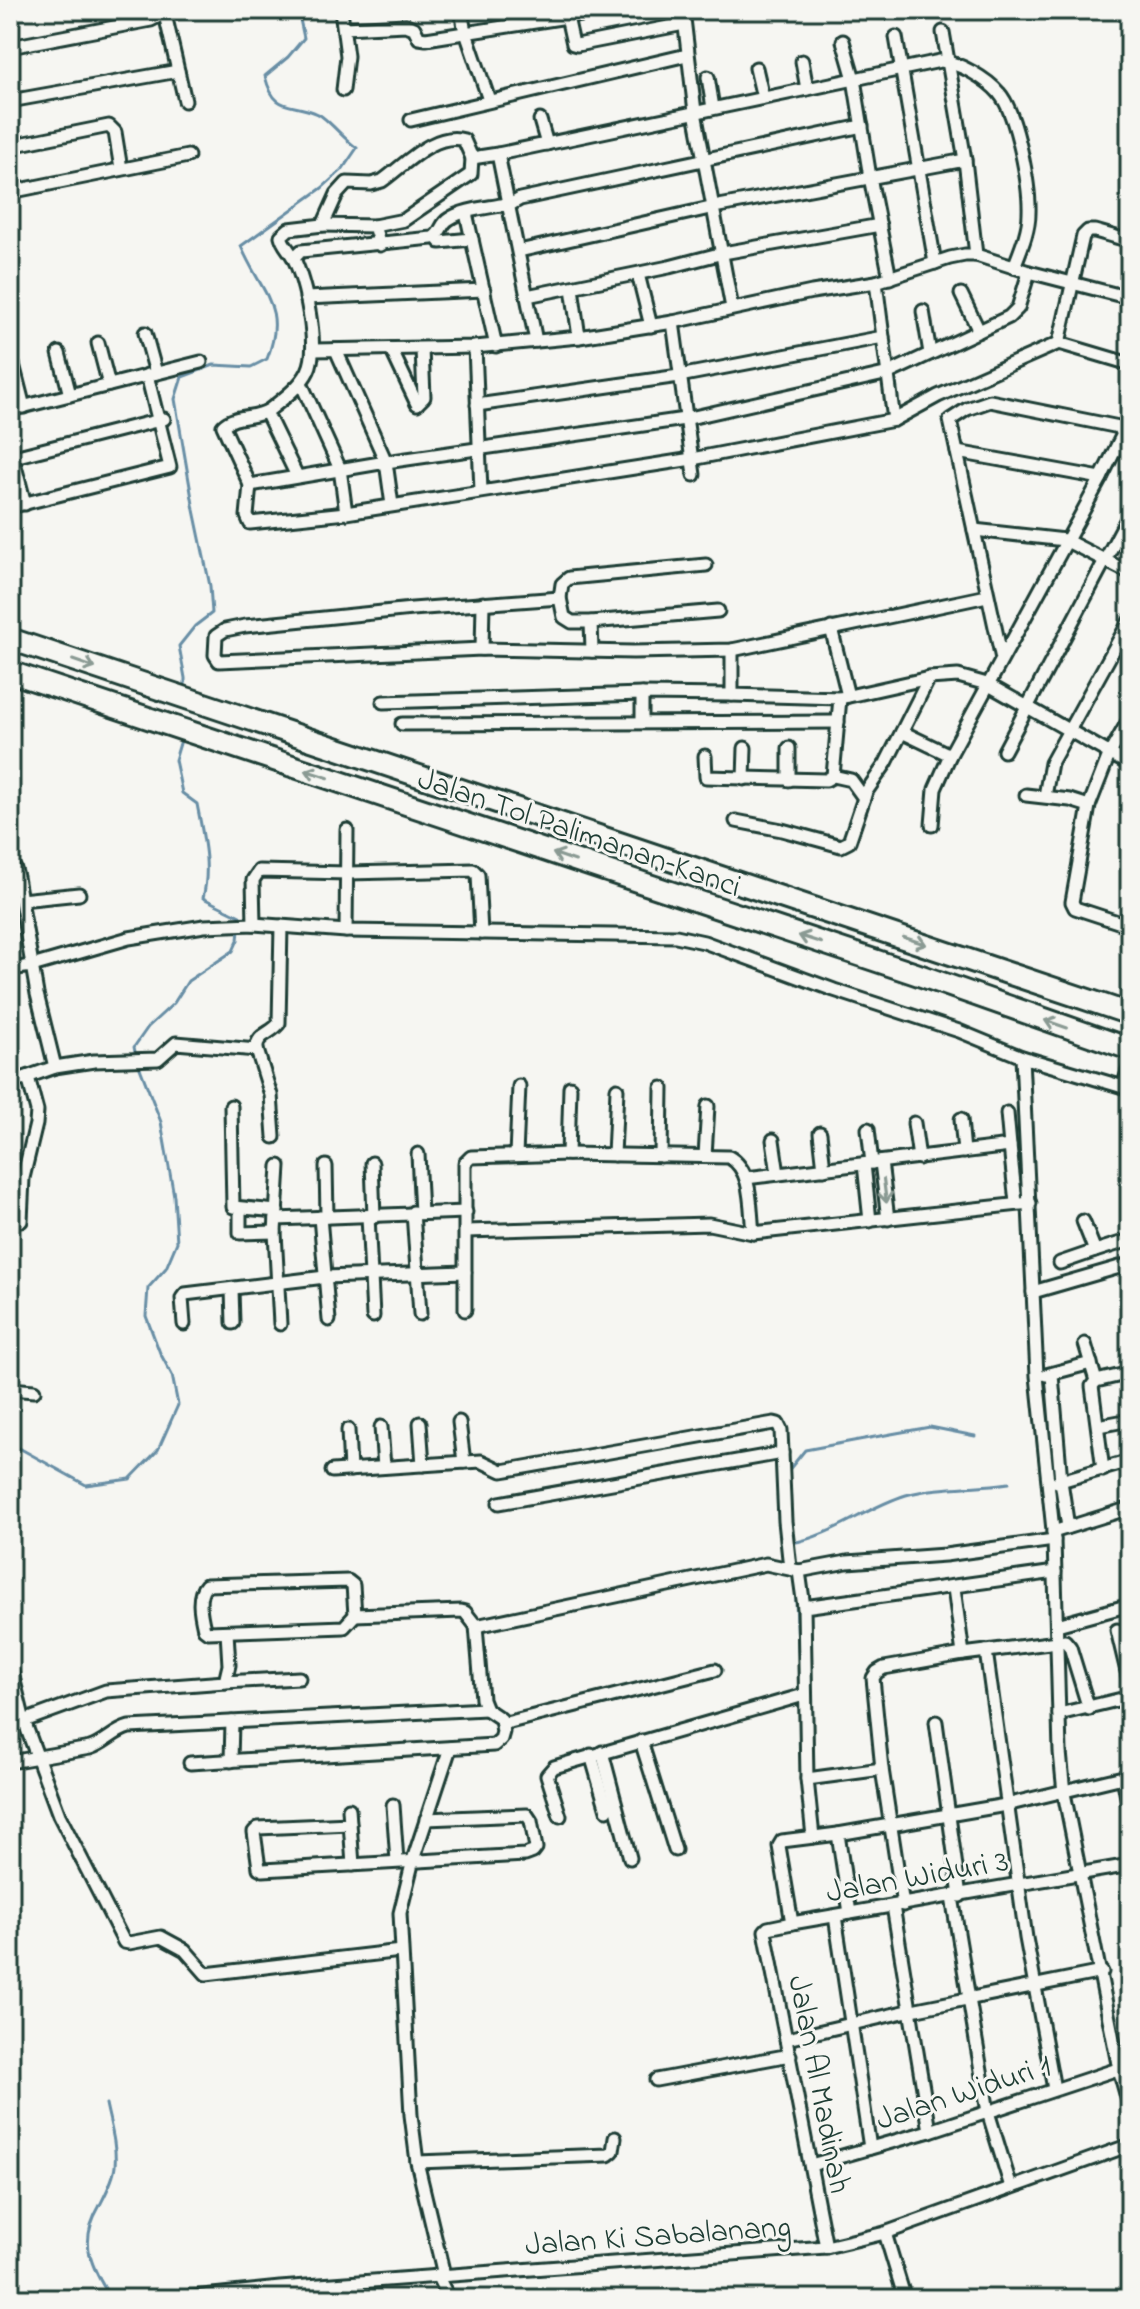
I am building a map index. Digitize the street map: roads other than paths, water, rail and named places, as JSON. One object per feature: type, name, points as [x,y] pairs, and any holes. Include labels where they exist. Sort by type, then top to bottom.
[{"type":"highway","name":"Jalan Tol Palimanan–Kanci","points":[[10,639],[1130,1014]]},
{"type":"highway","name":"Jalan Tol Palimanan–Kanci","points":[[10,672],[916,974],[1130,1049]]},
{"type":"street","points":[[10,47],[151,20],[161,15],[163,10]]},
{"type":"street","points":[[163,10],[185,101]]},
{"type":"street","points":[[341,10],[347,56],[343,90]]},
{"type":"street","points":[[461,10],[489,100]]},
{"type":"street","points":[[344,28],[406,25],[414,28],[419,38],[423,39],[612,10]]},
{"type":"street","points":[[683,10],[695,112],[732,308]]},
{"type":"street","points":[[942,10],[959,10]]},
{"type":"street","points":[[567,17],[573,44],[577,45],[684,24]]},
{"type":"street","points":[[943,32],[965,160],[976,255]]},
{"type":"street","points":[[896,37],[935,263]]},
{"type":"street","points":[[843,41],[854,79],[890,278]]},
{"type":"street","points":[[411,120],[687,55]]},
{"type":"street","points":[[802,61],[807,89]]},
{"type":"street","points":[[472,158],[902,68],[949,62],[998,92],[1010,114],[1020,148],[1030,217],[1014,267]]},
{"type":"street","points":[[756,68],[763,98]]},
{"type":"street","points":[[10,101],[178,71]]},
{"type":"street","points":[[708,77],[713,108]]},
{"type":"street","points":[[540,120],[547,144]]},
{"type":"street","points":[[10,146],[109,126],[115,132],[121,169]]},
{"type":"street","points":[[294,258],[301,251],[436,237],[447,220],[466,213],[862,126]]},
{"type":"street","points":[[323,225],[337,194],[347,183],[382,181],[440,141],[464,140],[472,158],[471,174],[404,220],[374,226],[323,225],[284,231],[282,241],[294,258],[306,298],[314,350],[301,383],[266,412],[228,421],[223,426],[250,485],[247,516],[250,523],[346,513],[692,459],[894,420],[938,396],[1059,343],[1130,364]]},
{"type":"street","points":[[498,154],[536,341]]},
{"type":"street","points":[[10,192],[188,156]]},
{"type":"street","points":[[519,251],[714,207],[965,160]]},
{"type":"street","points":[[466,213],[496,346]]},
{"type":"street","points":[[527,296],[723,253],[880,225]]},
{"type":"street","points":[[374,226],[380,245]]},
{"type":"street","points":[[1059,343],[1083,236],[1088,231],[1095,231],[1130,241]]},
{"type":"street","points":[[436,237],[440,242],[472,239]]},
{"type":"street","points":[[314,350],[496,346],[579,337],[876,282],[958,256],[976,255],[1130,298]]},
{"type":"street","points":[[250,485],[685,419],[889,373],[1009,317],[1018,308],[1029,272]]},
{"type":"street","points":[[638,274],[651,326]]},
{"type":"street","points":[[876,282],[894,420]]},
{"type":"street","points":[[572,288],[579,337]]},
{"type":"street","points":[[306,298],[484,290]]},
{"type":"street","points":[[961,294],[979,331]]},
{"type":"street","points":[[923,311],[930,353]]},
{"type":"street","points":[[673,322],[694,475]]},
{"type":"street","points":[[10,507],[170,467],[145,333]]},
{"type":"street","points":[[477,405],[679,376],[883,337]]},
{"type":"street","points":[[98,343],[109,385]]},
{"type":"street","points":[[475,347],[481,491]]},
{"type":"street","points":[[391,349],[417,404],[424,397],[422,349]]},
{"type":"street","points":[[336,350],[386,462],[392,505]]},
{"type":"street","points":[[59,353],[70,395]]},
{"type":"street","points":[[10,410],[201,362]]},
{"type":"street","points":[[13,364],[24,407]]},
{"type":"street","points":[[301,383],[340,469],[346,513]]},
{"type":"street","points":[[932,825],[935,789],[950,755],[1101,478],[1123,434],[1119,427],[997,402],[984,402],[950,420],[1002,659]]},
{"type":"street","points":[[266,412],[297,476]]},
{"type":"street","points":[[25,504],[11,454],[162,419]]},
{"type":"street","points":[[957,452],[1101,478]]},
{"type":"street","points":[[1004,751],[1130,513]]},
{"type":"street","points":[[974,530],[1065,540],[1130,573]]},
{"type":"street","points":[[706,565],[569,578],[562,584],[560,598],[564,617],[567,620],[591,622],[718,611]]},
{"type":"street","points":[[560,598],[245,626],[225,630],[216,636],[215,655],[219,661],[482,649],[732,650],[987,596]]},
{"type":"street","points":[[482,649],[483,603]]},
{"type":"street","points":[[1045,796],[1048,770],[1130,620]]},
{"type":"street","points":[[591,622],[592,651]]},
{"type":"street","points":[[831,628],[844,697],[838,722],[833,776]]},
{"type":"street","points":[[732,650],[732,695]]},
{"type":"street","points":[[383,702],[642,694],[844,697],[946,675],[987,684],[1130,765]]},
{"type":"street","points":[[736,821],[841,846],[849,842],[864,798],[929,678]]},
{"type":"street","points":[[642,694],[642,721]]},
{"type":"street","points":[[449,702],[449,724]]},
{"type":"street","points":[[1130,718],[1109,755],[1089,806],[1072,905],[1130,926]]},
{"type":"street","points":[[402,724],[838,722]]},
{"type":"street","points":[[902,732],[950,755]]},
{"type":"street","points":[[744,779],[745,748]]},
{"type":"street","points":[[789,748],[789,780]]},
{"type":"street","points":[[705,756],[706,777],[826,780],[833,776],[851,780],[864,798]]},
{"type":"street","points":[[1026,795],[1070,800],[1089,806]]},
{"type":"street","points":[[346,931],[347,830]]},
{"type":"street","points":[[10,867],[15,869],[32,966],[55,1067]]},
{"type":"street","points":[[251,924],[253,880],[259,871],[476,872],[481,933]]},
{"type":"street","points":[[21,900],[79,894]]},
{"type":"street","points":[[10,969],[167,930],[229,925],[346,931],[676,936],[704,942],[834,990],[959,1031],[1022,1057],[1127,1088],[1130,1065]]},
{"type":"street","points":[[274,1137],[271,1095],[257,1045],[260,1038],[279,1023],[281,926]]},
{"type":"street","points":[[10,1083],[55,1067],[158,1059],[176,1043],[257,1050]]},
{"type":"street","points":[[1022,1057],[1037,1376],[1054,1482],[1068,1527]]},
{"type":"street","points":[[21,1221],[23,1178],[37,1111],[28,1077]]},
{"type":"street","points":[[516,1155],[519,1086]]},
{"type":"street","points":[[568,1154],[570,1087]]},
{"type":"street","points":[[661,1156],[662,1088]]},
{"type":"street","points":[[614,1155],[617,1089]]},
{"type":"street","points":[[231,1106],[232,1203],[240,1209],[277,1215],[323,1217],[466,1212]]},
{"type":"street","points":[[705,1156],[708,1106]]},
{"type":"street","points":[[1007,1113],[1016,1203]]},
{"type":"street","points":[[961,1119],[964,1152]]},
{"type":"street","points":[[914,1123],[919,1158]]},
{"type":"street","points":[[868,1129],[873,1163],[888,1219]]},
{"type":"street","points":[[820,1133],[824,1169]]},
{"type":"street","points":[[773,1140],[778,1174]]},
{"type":"street","points":[[746,1178],[1010,1146]]},
{"type":"street","points":[[418,1154],[416,1274],[420,1314]]},
{"type":"street","points":[[465,1310],[467,1159],[476,1156],[568,1154],[734,1159],[746,1178],[753,1233]]},
{"type":"street","points":[[372,1163],[370,1275],[373,1316]]},
{"type":"street","points":[[870,1221],[873,1163]]},
{"type":"street","points":[[279,1166],[275,1232],[280,1324]]},
{"type":"street","points":[[326,1166],[323,1217],[329,1320]]},
{"type":"street","points":[[466,1231],[709,1224],[753,1233],[1030,1203]]},
{"type":"street","points":[[240,1209],[240,1233],[275,1232]]},
{"type":"street","points":[[1083,1221],[1095,1251]]},
{"type":"street","points":[[1060,1263],[1130,1240]]},
{"type":"street","points":[[1033,1292],[1130,1264]]},
{"type":"street","points":[[184,1324],[182,1298],[185,1294],[325,1277],[465,1272]]},
{"type":"street","points":[[232,1289],[233,1323]]},
{"type":"street","points":[[1085,1344],[1096,1381]]},
{"type":"street","points":[[1037,1376],[1052,1375],[1091,1363]]},
{"type":"street","points":[[1103,1470],[1092,1386],[1096,1381],[1130,1373]]},
{"type":"street","points":[[1052,1375],[1053,1536],[1064,1793],[1125,2067],[1130,2108]]},
{"type":"street","points":[[10,1389],[34,1391]]},
{"type":"street","points":[[1098,1426],[1130,1420]]},
{"type":"street","points":[[459,1422],[464,1462]]},
{"type":"street","points":[[420,1423],[423,1465]]},
{"type":"street","points":[[332,1471],[481,1461],[502,1471],[778,1424],[794,1570],[804,1607],[807,1779],[813,1837]]},
{"type":"street","points":[[381,1427],[384,1467]]},
{"type":"street","points":[[348,1430],[350,1470]]},
{"type":"street","points":[[499,1503],[782,1453]]},
{"type":"street","points":[[1054,1482],[1130,1461]]},
{"type":"street","points":[[476,1626],[766,1564],[794,1570],[847,1562],[935,1556],[1053,1536],[1068,1527],[1130,1508]]},
{"type":"street","points":[[804,1607],[1055,1572]]},
{"type":"street","points":[[348,1581],[353,1585],[355,1615],[349,1625],[335,1629],[208,1632],[204,1629],[200,1597],[206,1585],[348,1581]]},
{"type":"street","points":[[954,1588],[963,1654]]},
{"type":"street","points":[[1057,1625],[1130,1605]]},
{"type":"street","points":[[190,1763],[494,1745],[501,1739],[501,1719],[486,1709],[482,1699],[476,1626],[465,1612],[355,1615]]},
{"type":"street","points":[[1117,1630],[1130,1684]]},
{"type":"street","points":[[225,1682],[229,1665],[227,1632]]},
{"type":"street","points":[[930,2131],[898,1906],[873,1678],[877,1672],[963,1654],[1065,1641],[1070,1647],[1089,1709]]},
{"type":"street","points":[[986,1651],[1034,1987],[1054,2089]]},
{"type":"street","points":[[502,1724],[715,1670]]},
{"type":"street","points":[[12,1673],[24,1721],[69,1836],[124,1942],[161,1937],[185,1950],[206,1974],[401,1951]]},
{"type":"street","points":[[24,1721],[106,1691],[299,1678]]},
{"type":"street","points":[[560,1816],[547,1775],[554,1767],[804,1695]]},
{"type":"street","points":[[1059,1714],[1130,1697]]},
{"type":"street","points":[[10,1762],[90,1748],[117,1730],[129,1727],[486,1709]]},
{"type":"street","points":[[231,1761],[232,1722]]},
{"type":"street","points":[[936,1722],[968,1999],[988,2112],[1011,2187]]},
{"type":"street","points":[[641,1741],[675,1850]]},
{"type":"street","points":[[449,2299],[440,2275],[417,2162],[411,2115],[400,1913],[413,1860],[450,1748]]},
{"type":"street","points":[[596,1754],[607,1810]]},
{"type":"street","points":[[596,1754],[630,1858]]},
{"type":"street","points":[[807,1779],[882,1769]]},
{"type":"street","points":[[792,1923],[779,1846],[786,1840],[1006,1805],[1123,1777],[1130,1813]]},
{"type":"street","points":[[393,1805],[397,1861]]},
{"type":"street","points":[[349,1809],[353,1865]]},
{"type":"street","points":[[350,1824],[258,1828],[254,1832],[259,1866],[262,1870],[525,1855],[536,1848],[527,1815],[426,1819]]},
{"type":"street","points":[[838,1834],[850,1913]]},
{"type":"street","name":"Jalan Widuri 3","points":[[765,1931],[792,1923],[1130,1865]]},
{"type":"street","points":[[835,1916],[870,2148]]},
{"type":"street","name":"Jalan Al Madinah","points":[[765,1931],[826,2247]]},
{"type":"street","points":[[787,2039],[1102,1972]]},
{"type":"street","points":[[656,2080],[790,2055]]},
{"type":"street","name":"Jalan Widuri 1","points":[[811,2165],[930,2131],[1125,2067]]},
{"type":"street","points":[[417,2162],[608,2155],[613,2151],[615,2138]]},
{"type":"street","name":"Jalan Ki Sabalanang","points":[[174,2299],[273,2294],[440,2275],[826,2247],[885,2233],[1130,2145]]},
{"type":"street","points":[[885,2233],[905,2299]]},
{"type":"waterway","points":[[185,687],[179,646],[195,626],[212,613],[210,586],[175,399],[182,377],[214,365],[251,367],[267,359],[273,341],[273,312],[241,246],[322,188],[342,170],[357,148],[322,116],[279,102],[269,88],[265,76],[288,57],[304,38],[298,10]]},
{"type":"waterway","points":[[181,740],[175,760],[182,793],[197,804],[204,839],[206,874],[203,898],[240,916],[239,922]]},
{"type":"waterway","points":[[136,1056],[134,1047],[148,1027],[174,1003],[188,981],[233,951],[239,930]]},
{"type":"waterway","points":[[10,1443],[86,1485],[130,1479],[158,1450],[178,1405],[172,1375],[146,1316],[148,1288],[166,1268],[177,1242],[174,1196],[161,1122],[138,1063]]},
{"type":"waterway","points":[[788,1471],[805,1450],[930,1427],[975,1436]]},
{"type":"waterway","points":[[792,1543],[821,1534],[906,1495],[1009,1483]]},
{"type":"waterway","points":[[795,1579],[800,1691]]},
{"type":"waterway","points":[[106,2104],[114,2142],[115,2166],[93,2220],[88,2243],[93,2264],[111,2299]]}]
